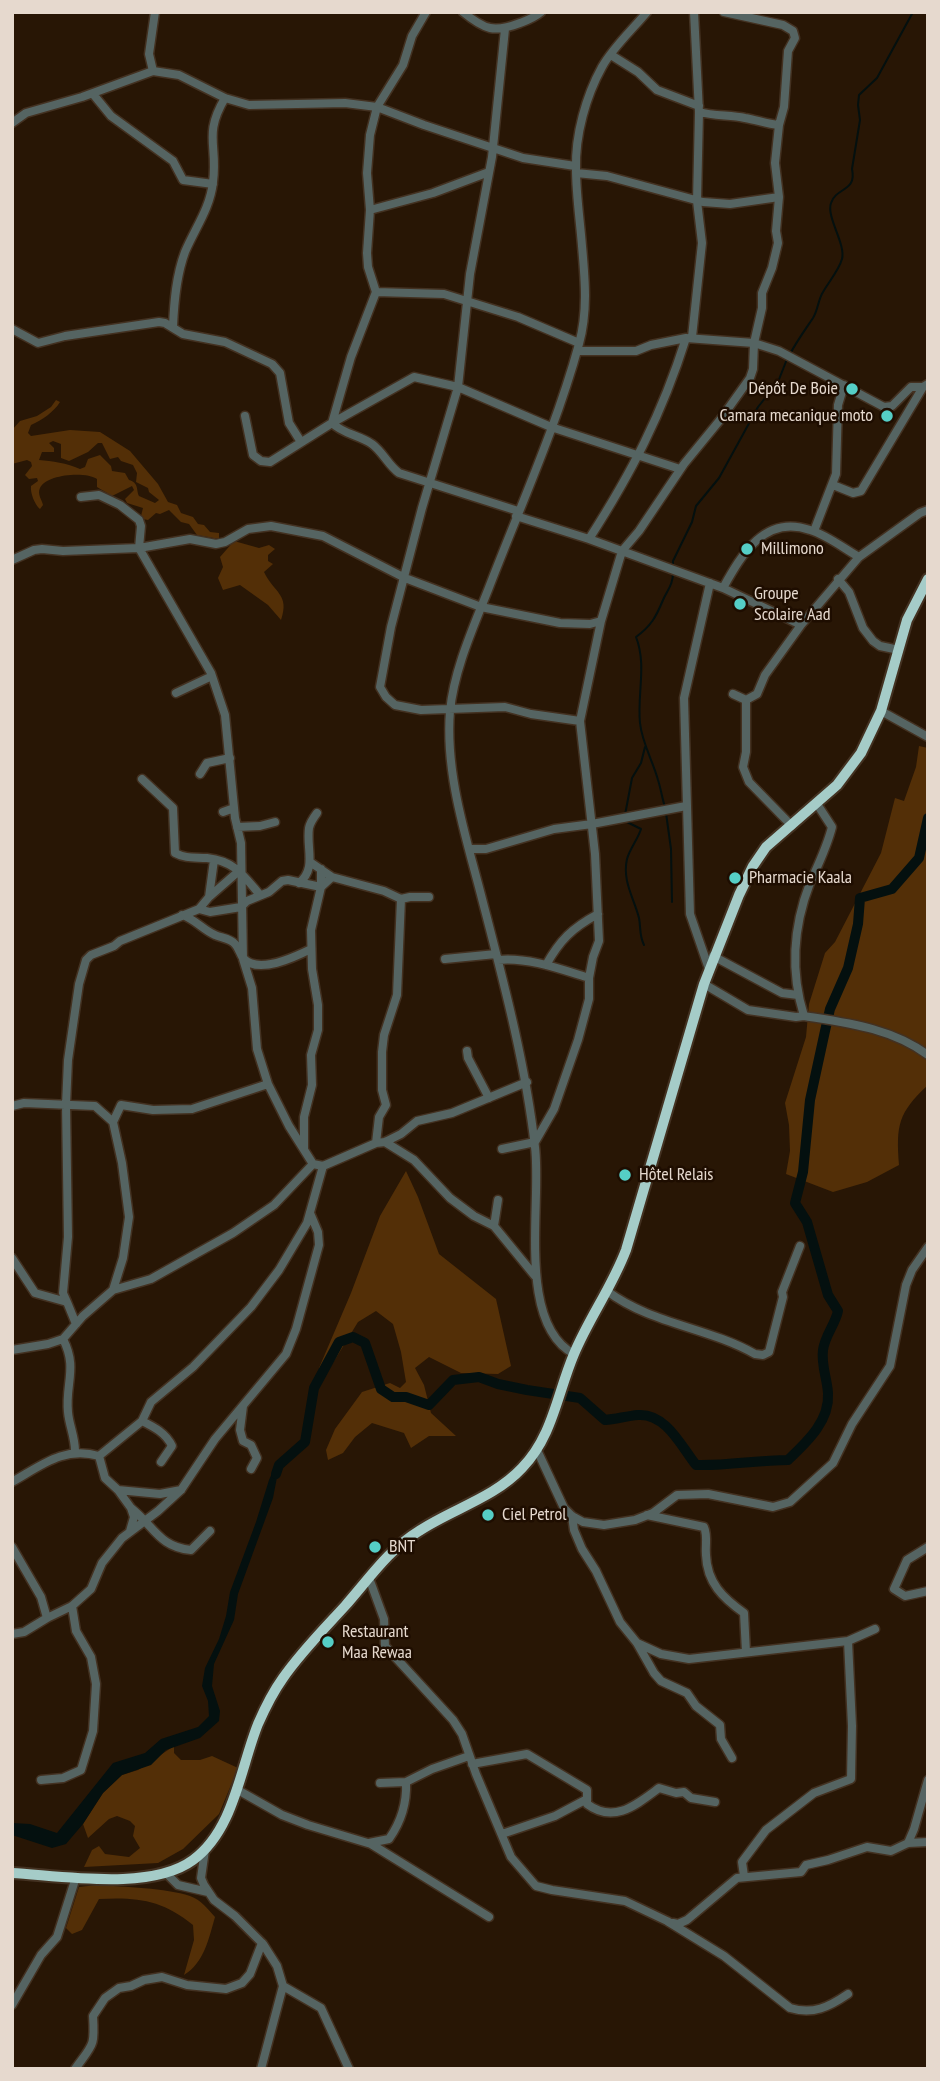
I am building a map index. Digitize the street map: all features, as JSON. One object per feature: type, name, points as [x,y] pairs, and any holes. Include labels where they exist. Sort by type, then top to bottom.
[{"type":"highway","points":[[12,1874],[128,1879],[167,1874],[181,1868],[205,1850],[223,1822],[258,1724],[283,1678],[379,1565],[405,1540],[497,1489],[522,1468],[537,1450],[552,1422],[563,1380],[574,1354],[626,1250],[713,956],[753,866],[766,848],[817,804],[850,769],[861,753],[881,711],[899,650],[928,579]]},
{"type":"street","points":[[153,71],[149,54],[155,12]]},
{"type":"street","points":[[332,423],[351,357],[376,292],[368,267],[370,210],[367,173],[370,135],[377,107],[403,65],[412,36],[426,12]]},
{"type":"street","points":[[463,12],[479,25],[493,29],[505,29],[534,18],[541,12]]},
{"type":"street","points":[[574,1354],[558,1343],[554,1336],[543,1311],[536,1278],[537,1165],[527,1082],[469,849],[448,742],[455,681],[551,427],[578,347],[585,315],[587,294],[576,169],[582,123],[591,91],[603,64],[647,12]]},
{"type":"street","points":[[589,539],[639,457],[689,338],[702,243],[698,201],[699,109],[694,12]]},
{"type":"street","points":[[502,1149],[534,1142],[554,1109],[589,999],[589,978],[599,941],[592,824],[580,721],[600,621],[622,551],[639,531],[680,469],[750,378],[762,293],[778,243],[776,232],[779,197],[775,163],[784,107],[788,51],[794,38],[793,31],[783,25],[724,12]]},
{"type":"street","points":[[505,29],[493,148],[466,302],[458,387],[391,627],[380,687],[395,705],[421,710],[505,707],[531,714],[580,721]]},
{"type":"street","points":[[611,55],[638,72],[657,90],[699,109],[758,123],[779,125]]},
{"type":"street","points":[[12,122],[26,113],[93,94],[153,71],[178,75],[225,98],[249,105],[345,103],[377,107],[523,158],[607,176],[698,201],[730,204],[779,197]]},
{"type":"street","points":[[93,94],[111,116],[173,161],[183,180],[213,184]]},
{"type":"street","points":[[173,327],[180,268],[186,250],[202,221],[213,184],[211,133],[215,116],[225,98]]},
{"type":"street","points":[[370,210],[433,193],[489,172]]},
{"type":"street","points":[[376,292],[444,294],[518,317],[578,347],[636,351],[651,345],[689,338],[754,343],[779,351],[884,408],[892,406],[911,387],[926,385]]},
{"type":"street","points":[[12,329],[38,344],[65,335],[159,322],[183,334],[225,342],[272,364],[280,373],[289,423],[301,442]]},
{"type":"street","points":[[245,416],[253,455],[261,461],[270,462],[414,377],[458,387],[551,427],[680,469]]},
{"type":"street","points":[[814,531],[833,485],[838,459],[838,405],[844,385]]},
{"type":"street","points":[[833,485],[853,493],[861,491],[926,385]]},
{"type":"street","points":[[332,423],[374,446],[399,473],[723,587],[801,625]]},
{"type":"street","points":[[81,497],[99,495],[120,505],[139,520],[139,548],[212,676],[225,715],[234,808],[241,842],[243,959]]},
{"type":"street","points":[[746,700],[757,694],[765,675],[801,625],[859,556],[928,510]]},
{"type":"street","points":[[12,561],[42,549],[63,551],[139,548],[190,539],[216,544],[248,529],[271,526],[323,536],[405,578],[481,607],[560,623],[590,624],[600,621]]},
{"type":"street","points":[[723,587],[747,549],[766,534],[788,526],[814,531],[859,556]]},
{"type":"street","points":[[838,579],[849,592],[863,628],[873,641],[880,646],[899,650]]},
{"type":"street","points":[[706,582],[684,698],[690,914],[709,969]]},
{"type":"street","points":[[176,693],[212,676]]},
{"type":"street","points":[[733,694],[746,700]]},
{"type":"street","points":[[746,700],[746,752],[743,767],[749,782],[792,826]]},
{"type":"street","points":[[881,711],[928,737]]},
{"type":"street","points":[[200,774],[207,763],[230,758]]},
{"type":"street","points":[[142,779],[173,808],[175,853],[183,858],[214,860],[240,870],[260,895]]},
{"type":"street","points":[[804,1016],[797,995],[794,943],[799,916],[832,827],[817,804]]},
{"type":"street","points":[[469,849],[486,849],[554,829],[686,806]]},
{"type":"street","points":[[223,812],[234,808]]},
{"type":"street","points":[[299,883],[306,878],[310,862],[309,827],[317,813]]},
{"type":"street","points":[[237,827],[260,827],[275,822]]},
{"type":"street","points":[[209,897],[214,860]]},
{"type":"street","points":[[310,862],[332,877],[384,891],[401,900],[429,897]]},
{"type":"street","points":[[304,1152],[304,1117],[312,1085],[311,1055],[318,1030],[311,930],[321,887],[321,869]]},
{"type":"street","points":[[76,1324],[63,1293],[68,1237],[66,1105],[68,1060],[79,984],[86,960],[90,955],[120,941],[200,909],[209,897],[240,870]]},
{"type":"street","points":[[321,887],[332,877]]},
{"type":"street","points":[[200,909],[210,912],[241,907],[247,901],[269,892],[282,881],[321,887]]},
{"type":"street","points":[[381,1143],[379,1117],[386,1105],[382,1090],[382,1052],[384,1035],[397,995],[401,900]]},
{"type":"street","points":[[546,965],[559,942],[597,914]]},
{"type":"street","points":[[183,915],[190,917],[210,933],[230,940],[243,959],[252,988],[257,1049],[268,1084],[313,1164],[323,1166],[401,1134],[416,1121],[452,1113],[527,1082]]},
{"type":"street","points":[[243,959],[256,965],[268,964],[289,960],[311,949]]},
{"type":"street","points":[[713,956],[782,993],[797,995]]},
{"type":"street","points":[[445,959],[497,957],[546,965],[589,978]]},
{"type":"street","points":[[704,984],[748,1010],[869,1027],[912,1043],[928,1055]]},
{"type":"street","points":[[467,1051],[489,1098]]},
{"type":"street","points":[[113,1290],[123,1258],[129,1217],[113,1122],[121,1105],[153,1110],[192,1109],[268,1084]]},
{"type":"street","points":[[12,1106],[23,1103],[95,1106],[113,1122]]},
{"type":"street","points":[[381,1143],[414,1160],[450,1198],[474,1216],[494,1226],[536,1278]]},
{"type":"street","points":[[12,1350],[63,1339],[113,1290],[151,1279],[233,1233],[274,1205],[313,1164]]},
{"type":"street","points":[[99,1456],[142,1422],[151,1402],[193,1367],[251,1307],[279,1270],[307,1223],[323,1166]]},
{"type":"street","points":[[494,1226],[498,1200]]},
{"type":"street","points":[[12,1634],[24,1632],[72,1606],[91,1589],[102,1563],[122,1538],[181,1490],[201,1457],[286,1354],[296,1329],[319,1245],[318,1232],[310,1213]]},
{"type":"street","points":[[607,1291],[653,1317],[698,1329],[763,1355],[769,1352],[782,1292],[800,1246]]},
{"type":"street","points":[[537,1450],[564,1508],[583,1522],[604,1525],[635,1520],[677,1495],[708,1494],[773,1507],[798,1498],[833,1463],[852,1424],[890,1366],[906,1285],[912,1270],[928,1247]]},
{"type":"street","points":[[12,1258],[16,1270],[35,1293],[67,1301]]},
{"type":"street","points":[[63,1339],[70,1353],[71,1381],[67,1411],[75,1437],[75,1451]]},
{"type":"street","points":[[244,1404],[240,1430],[243,1441],[251,1446],[257,1458],[251,1469]]},
{"type":"street","points":[[142,1422],[158,1429],[169,1438],[171,1450],[161,1462]]},
{"type":"street","points":[[12,1482],[58,1457],[75,1451],[99,1456]]},
{"type":"street","points":[[99,1456],[105,1478],[164,1542],[178,1549],[191,1550],[210,1531]]},
{"type":"street","points":[[118,1490],[160,1494],[181,1490]]},
{"type":"street","points":[[130,1531],[134,1517],[131,1508]]},
{"type":"street","points":[[647,1515],[704,1527],[706,1557],[713,1585],[725,1599],[744,1613],[746,1652]]},
{"type":"street","points":[[572,1516],[574,1530],[582,1549],[596,1571],[620,1622],[637,1643],[654,1674],[661,1681],[687,1693],[696,1706],[720,1724],[721,1739],[732,1758]]},
{"type":"street","points":[[12,1547],[41,1597],[47,1618]]},
{"type":"street","points":[[928,1547],[907,1560],[894,1589],[905,1596],[928,1591]]},
{"type":"street","points":[[369,1578],[384,1619],[385,1646],[453,1720],[462,1734],[511,1857],[536,1886],[625,1901],[724,1956],[790,2008],[802,2012],[816,2011],[848,1994]]},
{"type":"street","points":[[41,1780],[64,1778],[81,1770],[93,1731],[96,1684],[91,1657],[76,1631],[72,1606]]},
{"type":"street","points":[[637,1643],[661,1654],[689,1659],[848,1641],[875,1629]]},
{"type":"street","points":[[744,1876],[742,1862],[766,1830],[814,1793],[851,1779],[852,1726],[848,1641]]},
{"type":"street","points":[[380,1783],[406,1782],[432,1769],[471,1760],[527,1754],[587,1790],[587,1804],[597,1812],[609,1814],[628,1808],[659,1788],[676,1793],[684,1792],[691,1798],[715,1801]]},
{"type":"street","points":[[908,1843],[915,1829],[928,1780]]},
{"type":"street","points":[[369,1843],[388,1839],[394,1831],[407,1798],[406,1782]]},
{"type":"street","points":[[236,1789],[282,1815],[369,1843],[417,1870],[489,1917]]},
{"type":"street","points":[[502,1834],[555,1816],[587,1799]]},
{"type":"street","points":[[667,1922],[678,1924],[687,1920],[737,1878],[801,1872],[806,1865],[867,1847],[891,1851],[908,1843],[928,1842]]},
{"type":"street","points":[[205,1850],[201,1878],[208,1892],[262,1943],[277,1966],[283,1986],[261,2069]]},
{"type":"street","points":[[167,1874],[178,1885],[208,1892]]},
{"type":"street","points":[[12,2005],[41,1955],[57,1937],[76,1877]]},
{"type":"street","points":[[75,2069],[91,2047],[95,2035],[93,2016],[106,1998],[119,1988],[162,1977],[187,1985],[226,1990],[242,1983],[250,1974],[262,1943]]},
{"type":"street","points":[[283,1986],[321,2008],[349,2069]]},
{"type":"shaded area","points":[[56,400],[60,402],[47,415],[31,425],[28,433],[31,436],[70,430],[100,432],[130,451],[158,484],[168,502],[177,505],[181,513],[193,517],[210,532],[219,533],[219,539],[197,535],[189,524],[181,522],[169,510],[156,513],[148,520],[143,519],[143,508],[127,503],[125,499],[134,490],[132,486],[112,496],[97,487],[97,479],[84,475],[67,475],[44,483],[39,490],[43,505],[40,509],[33,499],[31,489],[38,481],[37,478],[29,479],[25,475],[32,466],[31,462],[27,460],[12,464],[12,430],[20,421],[37,416],[51,407]],"holes":[[[53,441],[61,444],[61,458],[69,461],[102,443],[110,459],[118,457],[121,461],[133,465],[137,473],[136,482],[148,488],[159,500],[155,503],[139,496],[137,486],[125,473],[112,471],[111,466],[100,455],[88,459],[85,467],[80,469],[39,460],[42,452],[54,452],[49,443]]]},
{"type":"shaded area","points":[[234,541],[259,548],[269,545],[275,549],[268,555],[268,561],[273,564],[264,572],[284,604],[281,620],[268,605],[240,585],[223,590],[218,578],[223,567],[220,557]]},
{"type":"shaded area","points":[[919,746],[928,748],[928,1085],[910,1104],[901,1120],[898,1140],[899,1165],[867,1182],[833,1192],[786,1174],[790,1151],[785,1103],[806,1037],[809,1004],[825,953],[835,942],[881,853],[895,798],[904,801],[916,767]]},
{"type":"shaded area","points":[[406,1171],[439,1254],[496,1299],[511,1366],[498,1374],[461,1373],[429,1357],[415,1368],[424,1385],[431,1413],[456,1436],[429,1436],[411,1448],[404,1433],[372,1423],[355,1437],[343,1453],[328,1460],[326,1450],[335,1429],[362,1392],[390,1383],[400,1388],[406,1382],[393,1324],[376,1311],[358,1322],[325,1376],[319,1368],[380,1216]]},
{"type":"shaded area","points":[[278,1460],[285,1466],[278,1472],[273,1498],[238,1594],[234,1620],[214,1664],[212,1686],[220,1711],[219,1721],[200,1738],[166,1750],[151,1765],[122,1775],[103,1793],[66,1844],[52,1848],[12,1835],[12,1823],[30,1824],[57,1833],[113,1763],[145,1753],[161,1739],[198,1727],[209,1716],[208,1701],[202,1686],[205,1668],[219,1639],[230,1592]]},
{"type":"shaded area","points":[[174,1746],[174,1753],[181,1760],[200,1760],[212,1756],[238,1768],[219,1814],[183,1849],[158,1863],[84,1867],[92,1850],[99,1846],[105,1854],[129,1857],[140,1848],[133,1836],[135,1826],[130,1821],[117,1816],[109,1819],[88,1838],[83,1824],[103,1793],[122,1775],[138,1770]]},
{"type":"shaded area","points":[[97,1885],[169,1891],[201,1902],[215,1917],[205,1949],[191,1970],[184,1975],[194,1940],[193,1925],[160,1905],[138,1900],[99,1899],[82,1930],[72,1934],[66,1928],[79,1887]]},
{"type":"waterway","points":[[790,354],[813,318],[821,295],[842,259],[830,209],[837,194],[852,182],[860,120],[859,95],[877,78],[913,12]]},
{"type":"waterway","points":[[673,567],[673,561],[692,522],[696,506],[719,478],[758,407],[778,382],[787,359]]},
{"type":"waterway","points":[[665,807],[641,730],[641,658],[636,637],[655,616],[671,584],[673,572]]},
{"type":"waterway","points":[[625,815],[632,778],[641,763],[645,747]]},
{"type":"waterway","points":[[666,813],[671,849],[672,902]]},
{"type":"waterway","points":[[276,1474],[279,1465],[305,1442],[314,1388],[339,1342],[353,1337],[365,1343],[381,1389],[393,1397],[406,1397],[429,1405],[453,1380],[479,1377],[498,1384],[580,1398],[605,1420],[638,1415],[657,1419],[672,1432],[696,1465],[788,1460],[803,1446],[821,1422],[828,1403],[823,1350],[838,1311],[828,1295],[807,1222],[795,1203],[803,1172],[810,1100],[830,1009],[848,968],[858,924],[860,898],[892,889],[919,858],[928,818]]},
{"type":"waterway","points":[[625,821],[641,829],[627,859],[626,875],[644,945]]},
{"type":"place","name":"Dépôt De Boie","points":[[852,389]]},
{"type":"place","name":"Camara mecanique moto","points":[[887,416]]},
{"type":"place","name":"Millimono","points":[[747,549]]},
{"type":"place","name":"Groupe Scolaire Aad","points":[[740,604]]},
{"type":"place","name":"Pharmacie Kaala","points":[[735,878]]},
{"type":"place","name":"Hôtel Relais","points":[[625,1175]]},
{"type":"place","name":"Ciel Petrol","points":[[488,1515]]},
{"type":"place","name":"BNT","points":[[375,1547]]},
{"type":"place","name":"Restaurant Maa Rewaa","points":[[328,1642]]}]
